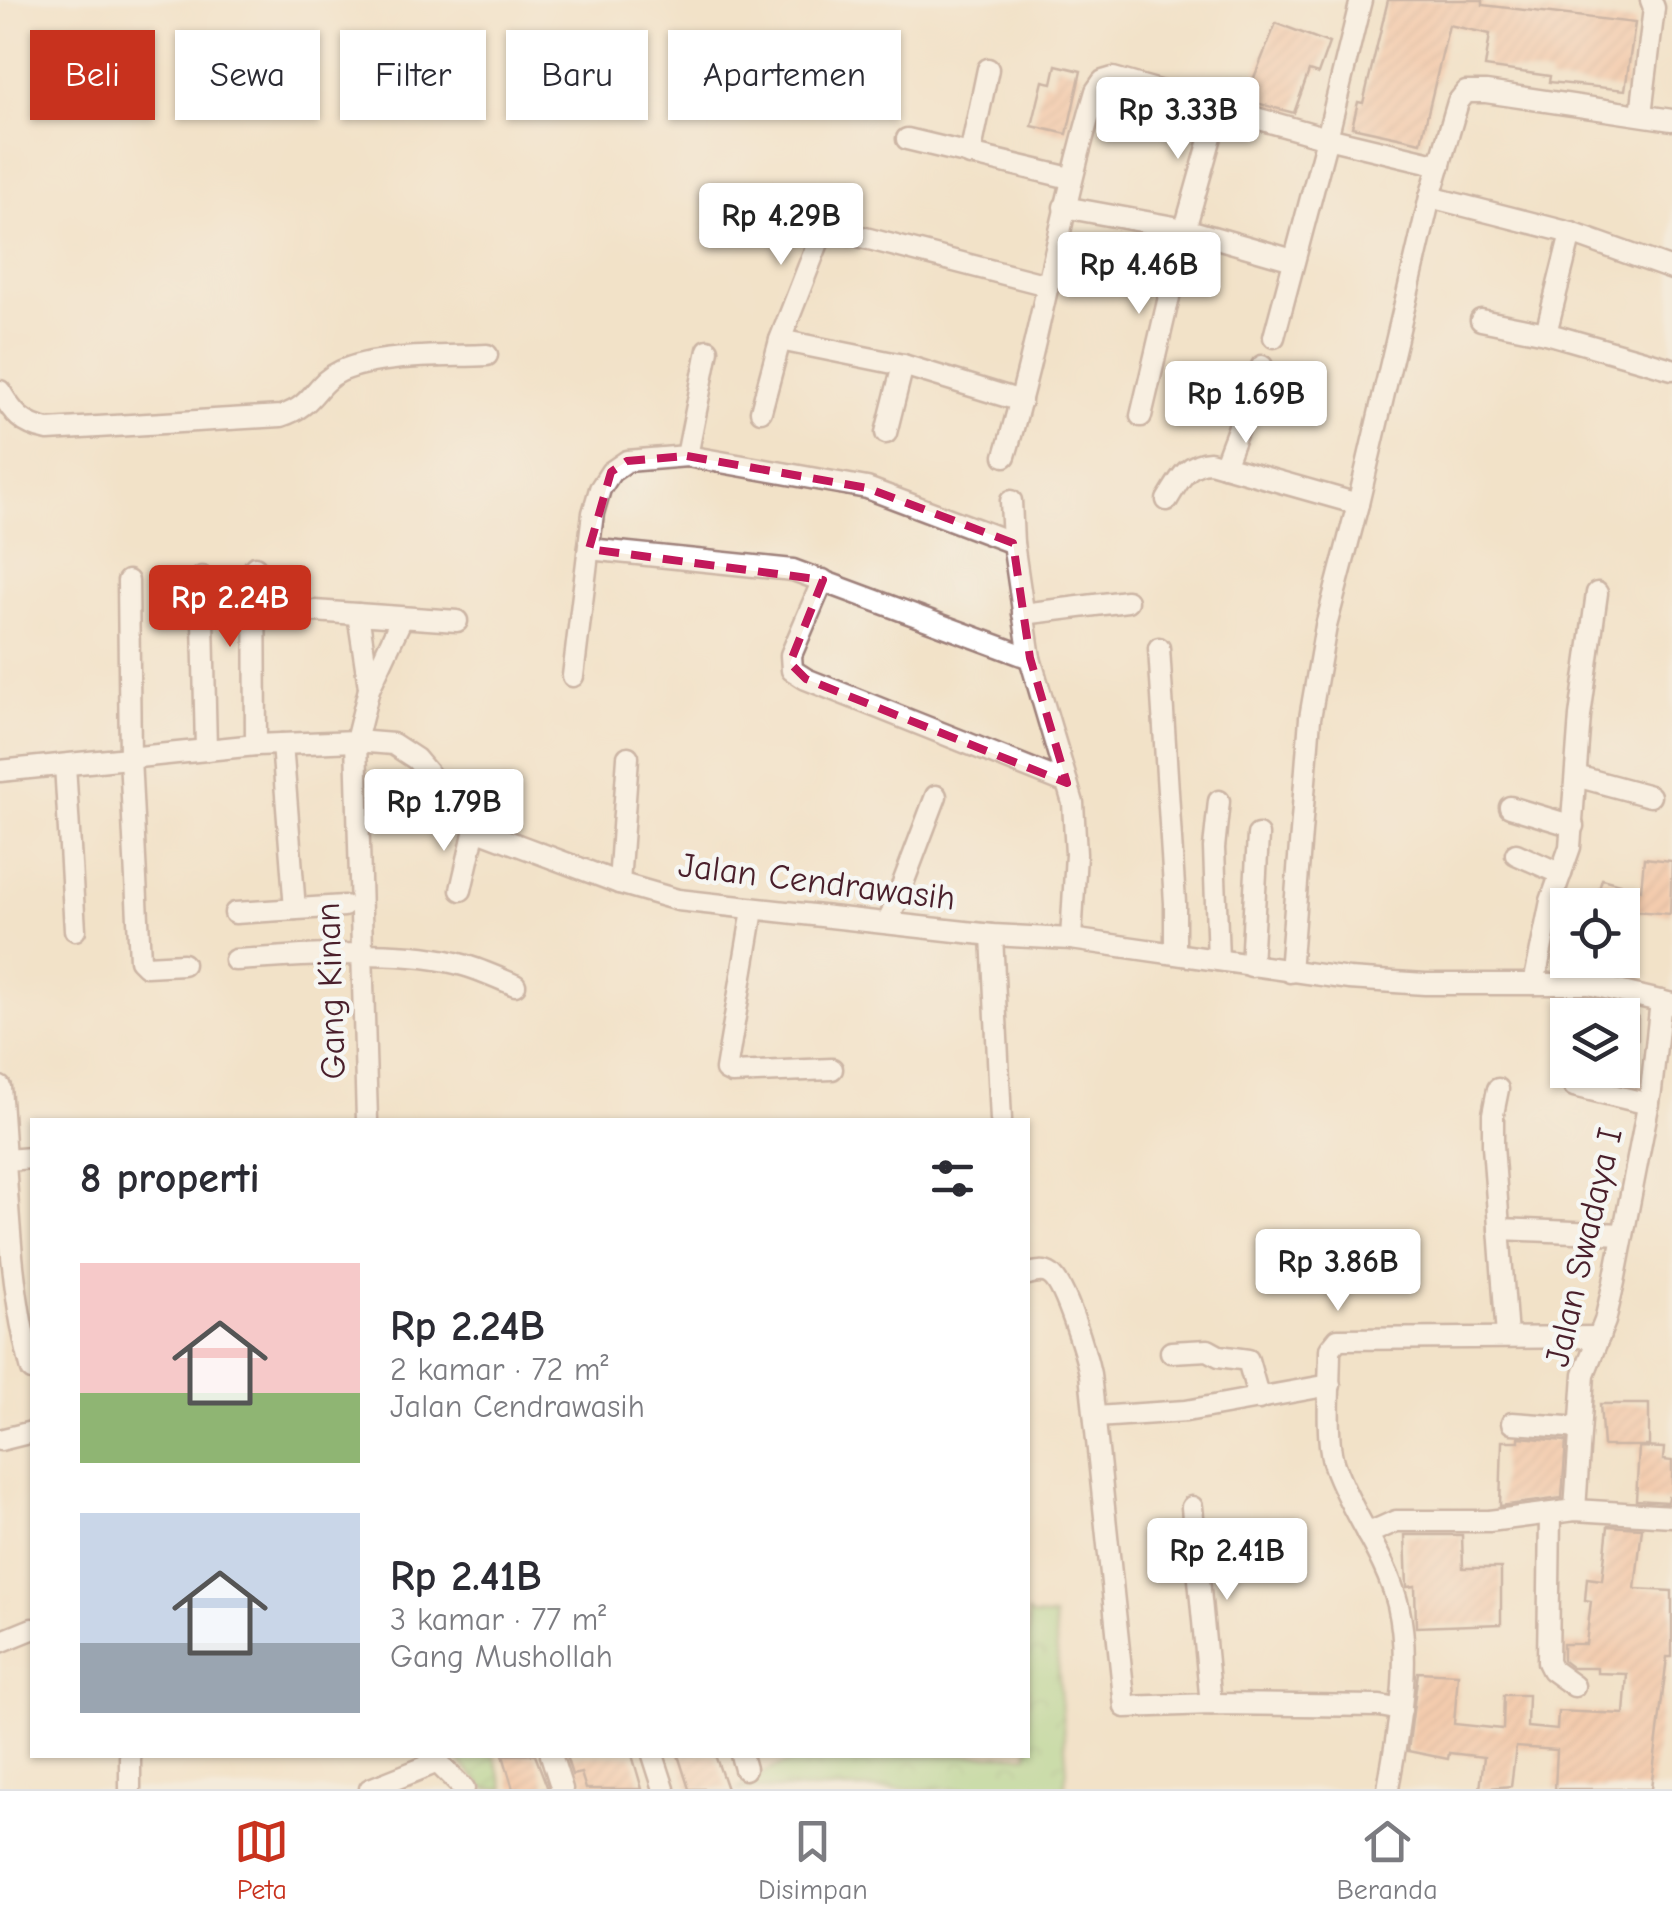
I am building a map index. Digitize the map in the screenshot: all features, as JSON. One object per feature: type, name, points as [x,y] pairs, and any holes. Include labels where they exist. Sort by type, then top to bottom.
[{"type":"street","points":[[1274,337],[1361,0]]},
{"type":"street","points":[[1641,114],[1654,8],[1651,0]]},
{"type":"street","points":[[970,154],[988,69]]},
{"type":"street","points":[[1005,456],[1022,401],[1070,178],[1096,91],[1103,81],[1113,78],[1327,138],[1440,164]]},
{"type":"street","points":[[1290,972],[1310,718],[1326,626],[1430,197],[1458,102],[1466,92],[1672,120]]},
{"type":"street","points":[[1142,416],[1185,229],[1219,108]]},
{"type":"street","points":[[907,139],[1070,178]]},
{"type":"street","points":[[1430,197],[1571,233],[1672,269]]},
{"type":"street","points":[[1064,207],[1185,229],[1294,260]]},
{"type":"street","points":[[762,411],[780,340],[819,240],[829,233],[842,232],[1047,284]]},
{"type":"street","points":[[1546,333],[1571,233]]},
{"type":"street","points":[[1481,320],[1546,333],[1672,369]]},
{"type":"street","points":[[780,340],[903,365],[1022,401]]},
{"type":"street","points":[[687,456],[708,350]]},
{"type":"street","points":[[0,391],[14,415],[34,428],[48,430],[282,416],[311,400],[322,382],[344,369],[404,358],[487,355]]},
{"type":"street","points":[[886,433],[903,365]]},
{"type":"street","points":[[1224,466],[1262,366]]},
{"type":"street","points":[[572,676],[596,501],[611,472],[627,460],[687,456],[868,488],[1013,543]]},
{"type":"street","points":[[1167,500],[1196,462],[1224,466],[1358,504]]},
{"type":"street","points":[[1011,502],[1030,658],[1074,803],[1076,854],[1071,939]]},
{"type":"street","points":[[589,550],[793,570],[1030,658]]},
{"type":"street","points":[[255,567],[256,745]]},
{"type":"street","points":[[202,577],[206,748]]},
{"type":"street","points":[[823,580],[791,655],[792,670],[806,679],[1067,783]]},
{"type":"street","points":[[128,581],[130,757],[140,960],[146,966],[183,964]]},
{"type":"street","points":[[1534,984],[1546,918],[1570,847],[1580,716],[1597,593]]},
{"type":"street","points":[[1023,614],[1128,601]]},
{"type":"street","points":[[314,611],[456,622]]},
{"type":"street","points":[[358,614],[369,689]]},
{"type":"street","points":[[369,689],[402,618]]},
{"type":"street","points":[[1158,648],[1175,952]]},
{"type":"street","name":"Gang Kinan","points":[[367,1118],[356,741],[369,689]]},
{"type":"street","name":"Jalan Cendrawasih","points":[[0,771],[206,748],[356,741],[393,744],[405,749],[475,829],[619,883],[678,900],[992,935],[1071,939],[1290,972],[1409,983],[1589,984],[1666,1002]]},
{"type":"street","points":[[282,744],[295,909]]},
{"type":"street","points":[[619,883],[628,757]]},
{"type":"street","points":[[65,765],[74,930]]},
{"type":"street","points":[[1576,776],[1650,796]]},
{"type":"street","points":[[888,923],[936,796]]},
{"type":"street","points":[[1218,960],[1214,848],[1219,800]]},
{"type":"street","points":[[1510,807],[1573,826]]},
{"type":"street","points":[[461,890],[475,829]]},
{"type":"street","points":[[1251,966],[1258,835]]},
{"type":"street","points":[[1516,854],[1561,874]]},
{"type":"street","points":[[235,913],[344,906]]},
{"type":"street","points":[[754,910],[726,1070],[732,1073],[832,1069]]},
{"type":"street","points":[[992,935],[1002,1118]]},
{"type":"street","points":[[235,960],[361,954],[461,964],[514,984]]},
{"type":"street","name":"Jalan Swadaya I","points":[[1575,1510],[1584,1374],[1599,1337],[1624,1234],[1666,1002]]},
{"type":"street","points":[[0,1087],[14,1263],[30,1361]]},
{"type":"street","points":[[1582,1088],[1648,1104]]},
{"type":"street","points":[[1498,1089],[1493,1145],[1507,1337]]},
{"type":"street","points":[[6,1160],[30,1158]]},
{"type":"street","points":[[1499,1229],[1624,1234]]},
{"type":"street","points":[[1030,1274],[1042,1272],[1055,1278],[1084,1349],[1096,1417],[1125,1707],[1211,1704],[1380,1706],[1401,1710]]},
{"type":"street","points":[[1388,1789],[1401,1710],[1404,1654],[1399,1609],[1387,1566],[1366,1534],[1332,1461],[1330,1349],[1338,1339],[1599,1337]]},
{"type":"street","points":[[1171,1352],[1208,1350],[1218,1356],[1248,1360],[1259,1398]]},
{"type":"street","points":[[1096,1417],[1186,1411],[1330,1385]]},
{"type":"street","points":[[1512,1423],[1580,1428]]},
{"type":"street","points":[[0,1440],[30,1432]]},
{"type":"street","points":[[1192,1506],[1211,1704]]},
{"type":"street","points":[[1366,1534],[1396,1521],[1489,1521],[1575,1510],[1672,1516]]},
{"type":"street","points":[[1550,1514],[1548,1662],[1552,1670],[1574,1686]]},
{"type":"street","points":[[0,1642],[30,1629]]},
{"type":"street","points":[[130,1758],[130,1789]]},
{"type":"street","points":[[370,1789],[434,1758],[464,1789]]},
{"type":"street","points":[[553,1758],[562,1789]]},
{"type":"street","points":[[654,1758],[664,1789]]},
{"type":"highlighted area","points":[[687,456],[867,488],[1013,543],[1030,658],[1067,783],[806,679],[790,663],[823,580],[589,549],[611,472],[627,461]]},
{"type":"green space","points":[[1030,1614],[1054,1617],[1067,1770],[1064,1789],[739,1789],[769,1770],[799,1758],[1030,1758]]},
{"type":"green space","points":[[459,1758],[495,1758],[505,1789],[486,1789]]},
{"type":"building","points":[[1388,0],[1483,0],[1483,5],[1635,23],[1625,90],[1549,82],[1550,76],[1485,67],[1490,34],[1449,25],[1421,142],[1352,127],[1358,102],[1363,103]]},
{"type":"building","points":[[1276,23],[1329,43],[1318,74],[1309,71],[1294,113],[1245,100]]},
{"type":"building","points":[[1056,65],[1081,71],[1067,134],[1032,126],[1043,81],[1052,83]]},
{"type":"building","points":[[1118,96],[1194,117],[1187,138],[1148,125],[1146,130],[1111,120]]},
{"type":"building","points":[[1644,858],[1672,861],[1670,914],[1640,911]]},
{"type":"building","points":[[1602,879],[1634,888],[1599,888]]},
{"type":"building","points":[[1600,1404],[1649,1404],[1649,1446],[1603,1446]]},
{"type":"building","points":[[1519,1437],[1566,1441],[1562,1498],[1500,1506],[1502,1441],[1519,1441]]},
{"type":"building","points":[[1639,1447],[1664,1448],[1663,1460],[1672,1461],[1672,1498],[1668,1497],[1667,1502],[1636,1500]]},
{"type":"building","points":[[1608,1526],[1642,1528],[1635,1589],[1672,1591],[1672,1657],[1667,1657],[1651,1789],[1555,1789],[1557,1750],[1516,1747],[1511,1786],[1480,1789],[1484,1757],[1449,1753],[1448,1759],[1408,1751],[1418,1672],[1458,1674],[1454,1724],[1503,1729],[1504,1695],[1528,1695],[1527,1727],[1557,1730],[1558,1711],[1624,1714],[1627,1674],[1572,1668],[1563,1661],[1563,1644],[1586,1644],[1591,1601],[1585,1600],[1587,1578],[1602,1580]]},
{"type":"building","points":[[1405,1535],[1462,1535],[1463,1568],[1501,1568],[1501,1624],[1416,1627],[1415,1586],[1407,1587]]},
{"type":"building","points":[[504,1758],[536,1758],[548,1789],[513,1789]]},
{"type":"building","points":[[567,1758],[633,1758],[642,1789],[586,1789],[581,1773],[572,1775]]},
{"type":"building","points":[[679,1758],[716,1758],[727,1789],[689,1789]]}]
